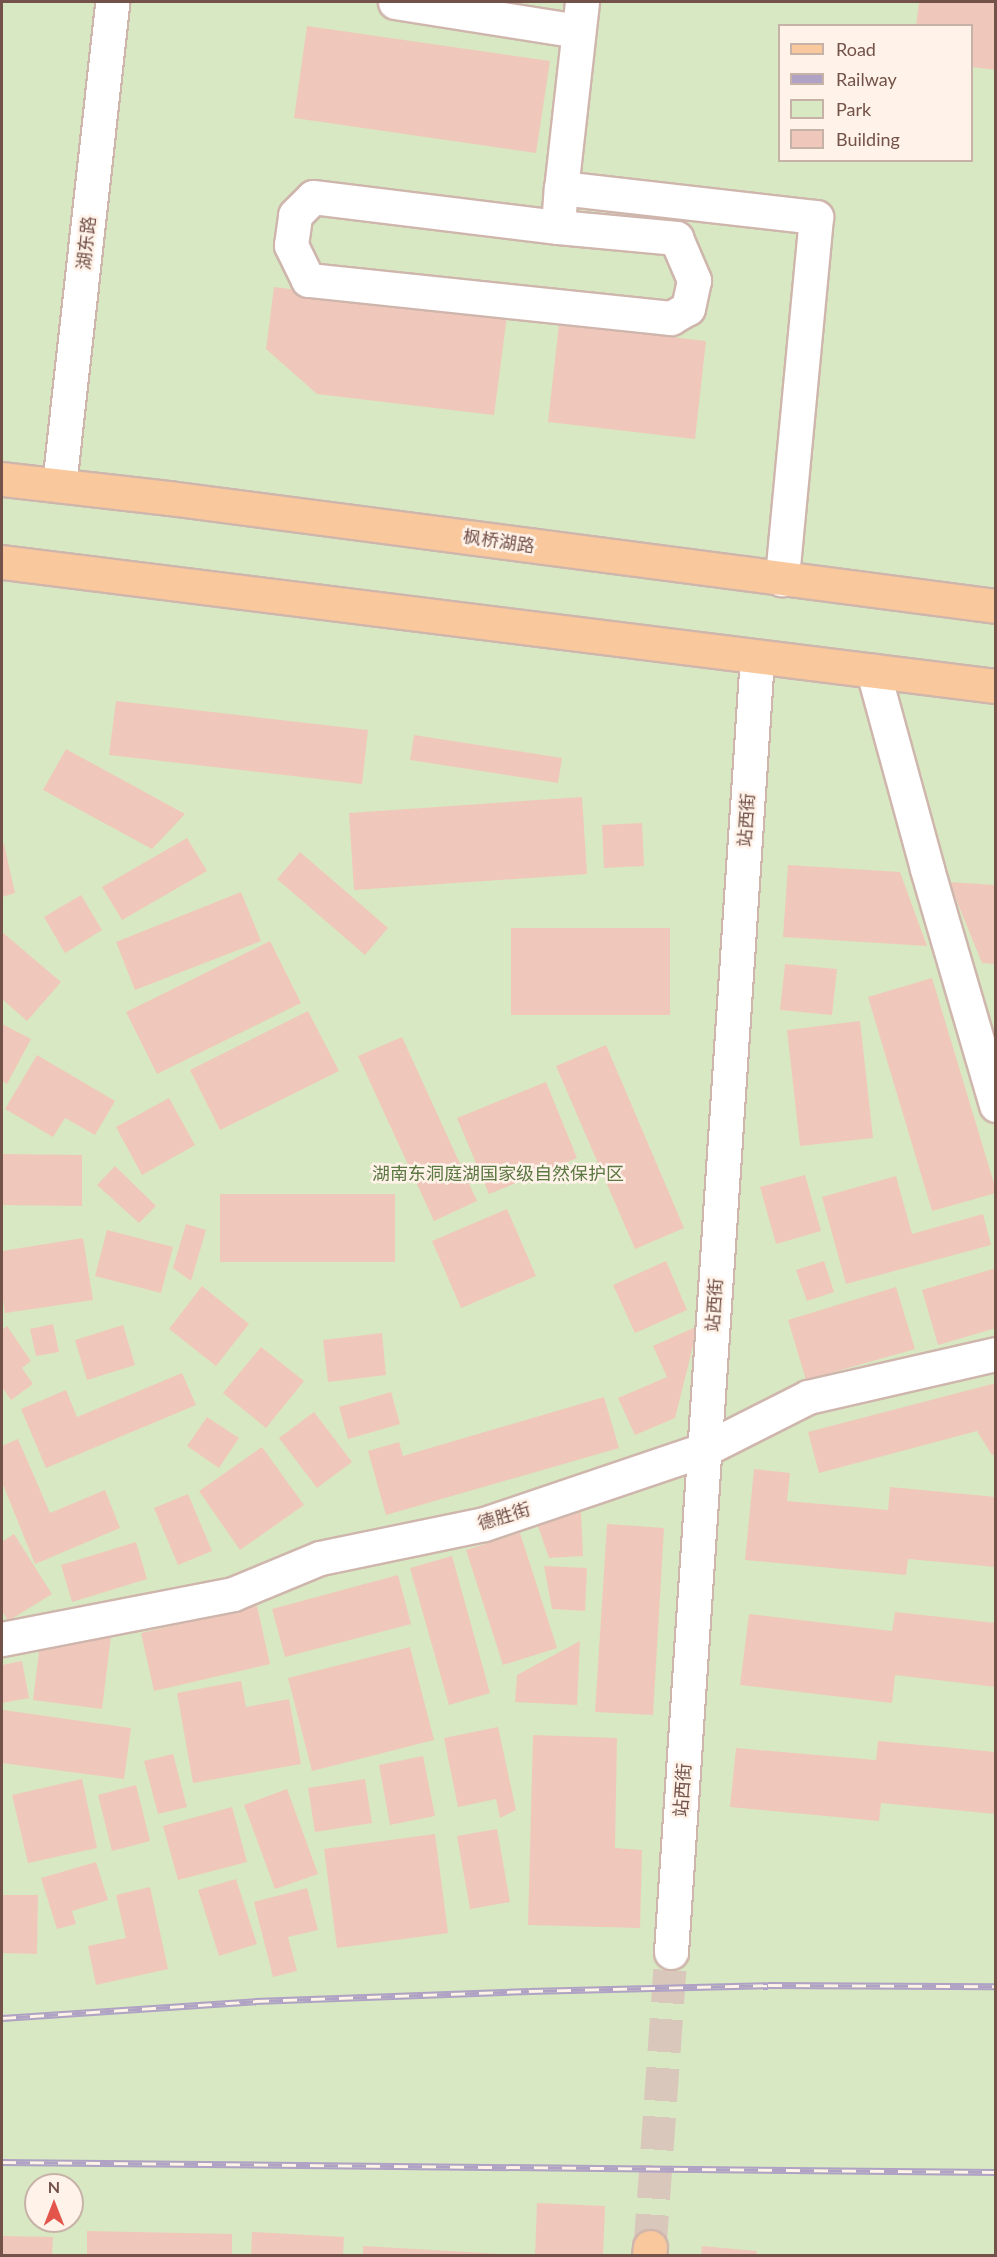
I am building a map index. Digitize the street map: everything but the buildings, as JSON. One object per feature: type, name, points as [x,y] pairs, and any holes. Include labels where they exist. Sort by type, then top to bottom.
[{"type":"main road","name":"枫桥湖路","points":[[2,478],[996,606]]},
{"type":"main road","points":[[2,562],[996,686]]},
{"type":"street","name":"湖东路","points":[[59,485],[112,2]]},
{"type":"street","points":[[395,2],[580,16],[558,227]]},
{"type":"street","points":[[561,188],[816,217],[782,579]]},
{"type":"street","points":[[313,197],[558,227],[676,238],[694,280],[688,308],[670,318],[308,280],[291,245],[295,215],[313,197]]},
{"type":"street","name":"站西街","points":[[671,1953],[757,657]]},
{"type":"street","points":[[873,671],[933,891],[996,1105]]},
{"type":"street","name":"德胜街","points":[[2,1639],[232,1594],[320,1558],[484,1524],[705,1449],[808,1397],[996,1354]]},
{"type":"green space","name":"湖南东洞庭湖国家级自然保护区","points":[[2,2],[995,2],[995,2255],[2,2256]]},
{"type":"tunnel","points":[[650,2247],[671,1952]]},
{"type":"railway","points":[[2,2018],[255,2001],[529,1991],[768,1985],[996,1986]]},
{"type":"railway","points":[[2,2162],[996,2172]]}]
